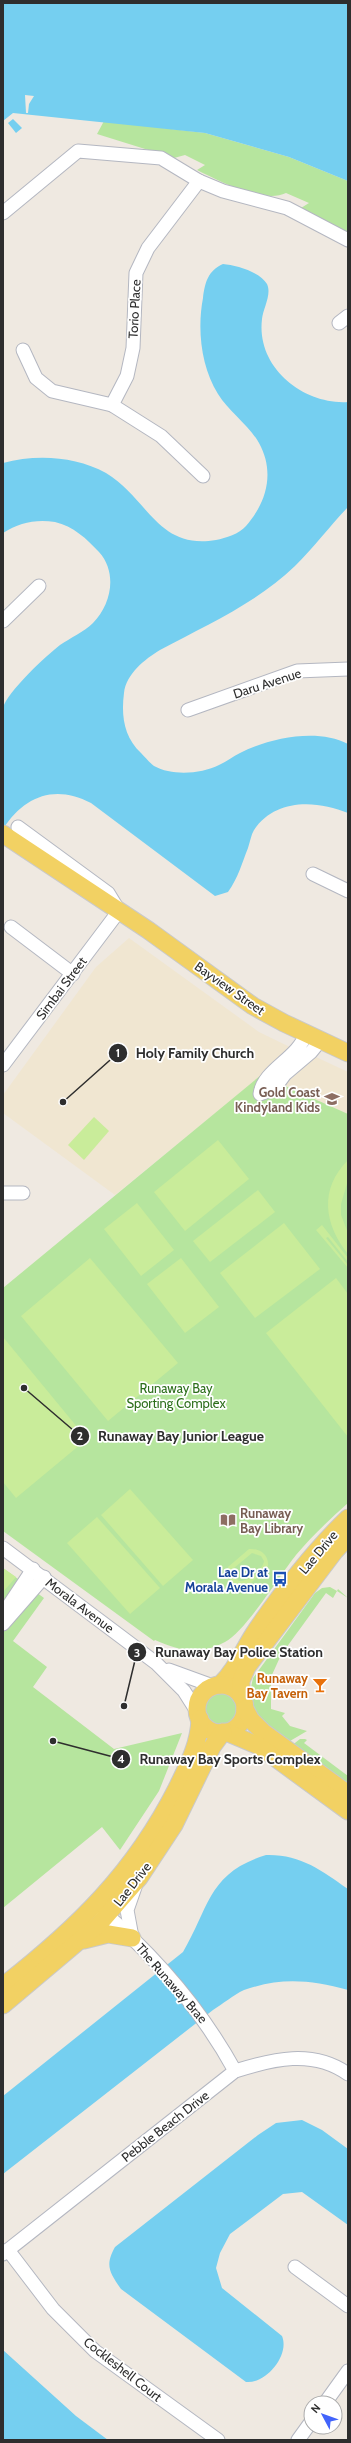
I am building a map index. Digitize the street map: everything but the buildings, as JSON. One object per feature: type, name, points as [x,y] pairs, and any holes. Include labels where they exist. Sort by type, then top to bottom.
[{"type":"main road","name":"Bayview Street","points":[[10,833],[253,1006],[348,1053]]},
{"type":"main road","name":"Lae Drive","points":[[217,1686],[237,1665],[254,1633],[292,1583],[324,1543],[348,1518]]},
{"type":"main road","name":"Lae Drive","points":[[243,1703],[242,1681],[247,1667],[334,1552],[348,1537]]},
{"type":"main road","points":[[348,1794],[263,1732],[251,1720],[243,1703],[232,1688],[217,1686],[203,1694],[199,1700],[199,1716],[209,1730],[225,1732],[254,1743],[348,1811]]},
{"type":"main road","points":[[225,1732],[241,1722],[243,1703]]},
{"type":"main road","name":"Lae Drive","points":[[3,2005],[80,1942],[102,1911],[127,1868],[162,1816],[194,1753],[198,1740],[199,1716]]},
{"type":"main road","name":"Lae Drive","points":[[3,1986],[71,1930],[102,1911],[139,1878],[174,1825],[212,1747],[225,1732]]},
{"type":"main road","points":[[80,1942],[108,1934],[132,1938]]},
{"type":"street","points":[[3,213],[78,151],[161,158],[199,181],[223,191],[286,208],[348,240]]},
{"type":"street","name":"Torio Place","points":[[112,406],[127,376],[133,348],[136,273],[148,248],[199,181]]},
{"type":"street","points":[[23,350],[36,378],[52,391],[112,406],[161,436],[203,476]]},
{"type":"street","points":[[3,621],[39,586]]},
{"type":"street","name":"Daru Avenue","points":[[188,710],[297,671],[348,669]]},
{"type":"street","points":[[313,874],[348,891]]},
{"type":"street","name":"Simbai Street","points":[[3,1065],[119,911]]},
{"type":"street","points":[[11,927],[73,974]]},
{"type":"street","points":[[3,1193],[23,1193]]},
{"type":"street","name":"Morala Avenue","points":[[3,1548],[44,1577],[156,1663],[184,1692],[199,1716]]},
{"type":"street","points":[[3,1614],[33,1569]]},
{"type":"street","points":[[3,1624],[44,1577]]},
{"type":"street","name":"Morala Avenue","points":[[156,1663],[180,1675],[217,1686]]},
{"type":"street","points":[[132,1938],[127,1910],[139,1878]]},
{"type":"street","name":"The Runaway Brae","points":[[102,1911],[158,1964],[204,2021],[235,2071]]},
{"type":"street","name":"Pebble Beach Drive","points":[[5,2252],[235,2071],[269,2060],[304,2057],[338,2067],[348,2074]]},
{"type":"street","name":"Cockleshell Court","points":[[5,2252],[53,2309],[95,2351],[218,2440]]},
{"type":"street","points":[[296,2267],[348,2306]]},
{"type":"street","points":[[331,2395],[348,2371]]},
{"type":"shaded area","points":[[129,938],[259,1032],[294,1049],[115,1195],[3,1113],[3,1095],[96,967]]},
{"type":"shaded area","name":"Gold Coast Kindyland Kids","points":[[316,1057],[348,1072],[348,1114],[284,1085]]},
{"type":"green space","points":[[104,121],[205,133],[289,157],[348,181],[348,234],[301,208],[309,203],[286,193],[276,196],[265,196],[241,190],[197,170],[205,165],[185,155],[174,158],[97,134]]},
{"type":"green space","name":"Runaway Bay Sporting Complex","points":[[261,1075],[348,1114],[348,1503],[308,1541],[252,1615],[233,1636],[225,1642],[207,1649],[181,1649],[155,1640],[154,1641],[3,1531],[3,1288]]},
{"type":"green space","points":[[94,1117],[109,1131],[84,1160],[68,1145]]},
{"type":"green space","points":[[218,1140],[249,1179],[185,1231],[154,1192]]},
{"type":"green space","points":[[348,1160],[348,1180],[341,1204],[341,1215],[348,1233],[348,1254],[334,1231],[328,1207],[332,1183]]},
{"type":"green space","points":[[258,1190],[275,1212],[210,1262],[193,1241]]},
{"type":"green space","points":[[137,1203],[174,1250],[141,1276],[104,1229]]},
{"type":"green space","points":[[284,1223],[320,1269],[255,1318],[220,1273]]},
{"type":"green space","points":[[322,1225],[348,1258],[348,1262],[328,1237],[326,1238],[348,1265],[348,1268],[316,1230]]},
{"type":"green space","points":[[90,1258],[178,1363],[108,1421],[21,1316]]},
{"type":"green space","points":[[181,1258],[219,1307],[185,1333],[147,1284]]},
{"type":"green space","points":[[336,1278],[348,1294],[348,1437],[266,1333]]},
{"type":"green space","points":[[3,1337],[87,1439],[16,1498],[3,1482]]},
{"type":"green space","points":[[130,1489],[193,1560],[163,1586],[101,1515]]},
{"type":"green space","points":[[97,1517],[160,1588],[130,1614],[67,1543]]},
{"type":"green space","points":[[249,1549],[257,1550],[263,1553],[268,1562],[268,1566],[250,1584],[236,1586],[229,1578],[228,1567]],"holes":[[[252,1553],[261,1556],[264,1561],[261,1568],[247,1580],[239,1581],[233,1575],[234,1568]]]},
{"type":"green space","points":[[3,1568],[44,1598],[13,1641],[47,1667],[33,1687],[114,1749],[182,1733],[159,1791],[120,1850],[102,1827],[3,1908]]},
{"type":"green space","points":[[3,1568],[16,1577],[3,1592]]},
{"type":"green space","points":[[330,1587],[337,1591],[333,1598],[326,1593],[281,1655],[271,1677],[271,1709],[285,1713],[282,1716],[290,1726],[307,1731],[290,1741],[263,1724],[252,1709],[250,1694],[253,1678],[315,1593],[322,1588]]},
{"type":"green space","points":[[338,1589],[348,1598],[337,1591]]},
{"type":"green space","points":[[218,1692],[224,1692],[228,1693],[235,1699],[238,1709],[237,1716],[231,1723],[224,1726],[218,1726],[214,1725],[207,1719],[204,1712],[204,1706],[205,1702],[211,1695]]},
{"type":"green space","points":[[300,1739],[307,1740],[304,1743],[348,1776],[348,1788],[291,1746]]},
{"type":"water","points":[[3,3],[348,3],[348,181],[289,157],[205,133],[13,113],[3,121]]},
{"type":"water","points":[[13,119],[22,128],[16,133],[8,123]]},
{"type":"water","points":[[223,264],[241,268],[253,273],[259,276],[267,284],[268,292],[262,319],[262,337],[267,353],[275,368],[286,380],[300,390],[315,397],[331,401],[348,402],[348,507],[302,559],[280,579],[248,602],[160,650],[137,668],[128,680],[124,693],[123,710],[125,726],[127,733],[135,747],[152,765],[169,771],[186,773],[212,768],[240,753],[279,739],[308,736],[336,739],[348,744],[348,813],[310,804],[285,807],[273,812],[254,830],[240,870],[228,892],[215,896],[91,803],[78,797],[65,794],[41,796],[21,808],[3,829],[3,708],[6,701],[19,684],[37,665],[60,645],[93,623],[99,616],[108,598],[110,579],[109,569],[99,552],[85,538],[62,524],[48,521],[34,522],[21,524],[3,533],[3,463],[29,458],[55,458],[94,467],[120,483],[166,530],[180,537],[196,541],[216,540],[232,535],[243,529],[253,517],[264,497],[267,465],[264,454],[255,436],[218,394],[212,383],[204,360],[200,322],[204,292],[208,278],[214,270]]},
{"type":"water","points":[[266,1855],[289,1857],[310,1864],[348,1889],[348,1990],[321,1984],[296,1981],[271,1983],[240,1992],[213,2010],[3,2174],[3,2096],[183,1952],[206,1906],[221,1881],[232,1871],[247,1862]]},
{"type":"water","points":[[302,2120],[322,2130],[348,2149],[348,2225],[302,2192],[283,2194],[230,2234],[220,2253],[216,2268],[222,2288],[282,2336],[284,2344],[283,2351],[279,2359],[268,2373],[254,2381],[246,2382],[121,2289],[111,2273],[109,2264],[110,2259],[115,2247],[258,2135],[276,2123]]},
{"type":"water","points":[[3,2350],[76,2416],[108,2440],[3,2440]]},
{"type":"pier","points":[[25,95],[34,96],[29,104],[28,113],[26,113]]},
{"type":"place","name":"Gold Coast Kindyland Kids","points":[[332,1099]]},
{"type":"place","name":"Holy Family Church","points":[[63,1102]]},
{"type":"place","name":"Runaway Bay Junior League","points":[[24,1388]]},
{"type":"place","name":"Runaway Bay Library","points":[[228,1520]]},
{"type":"place","name":"Lae Dr at Morala Avenue","points":[[280,1579]]},
{"type":"place","name":"Runaway Bay Tavern","points":[[320,1685]]},
{"type":"place","name":"Runaway Bay Police Station","points":[[124,1706]]},
{"type":"place","name":"Runaway Bay Sports Complex","points":[[53,1741]]}]
